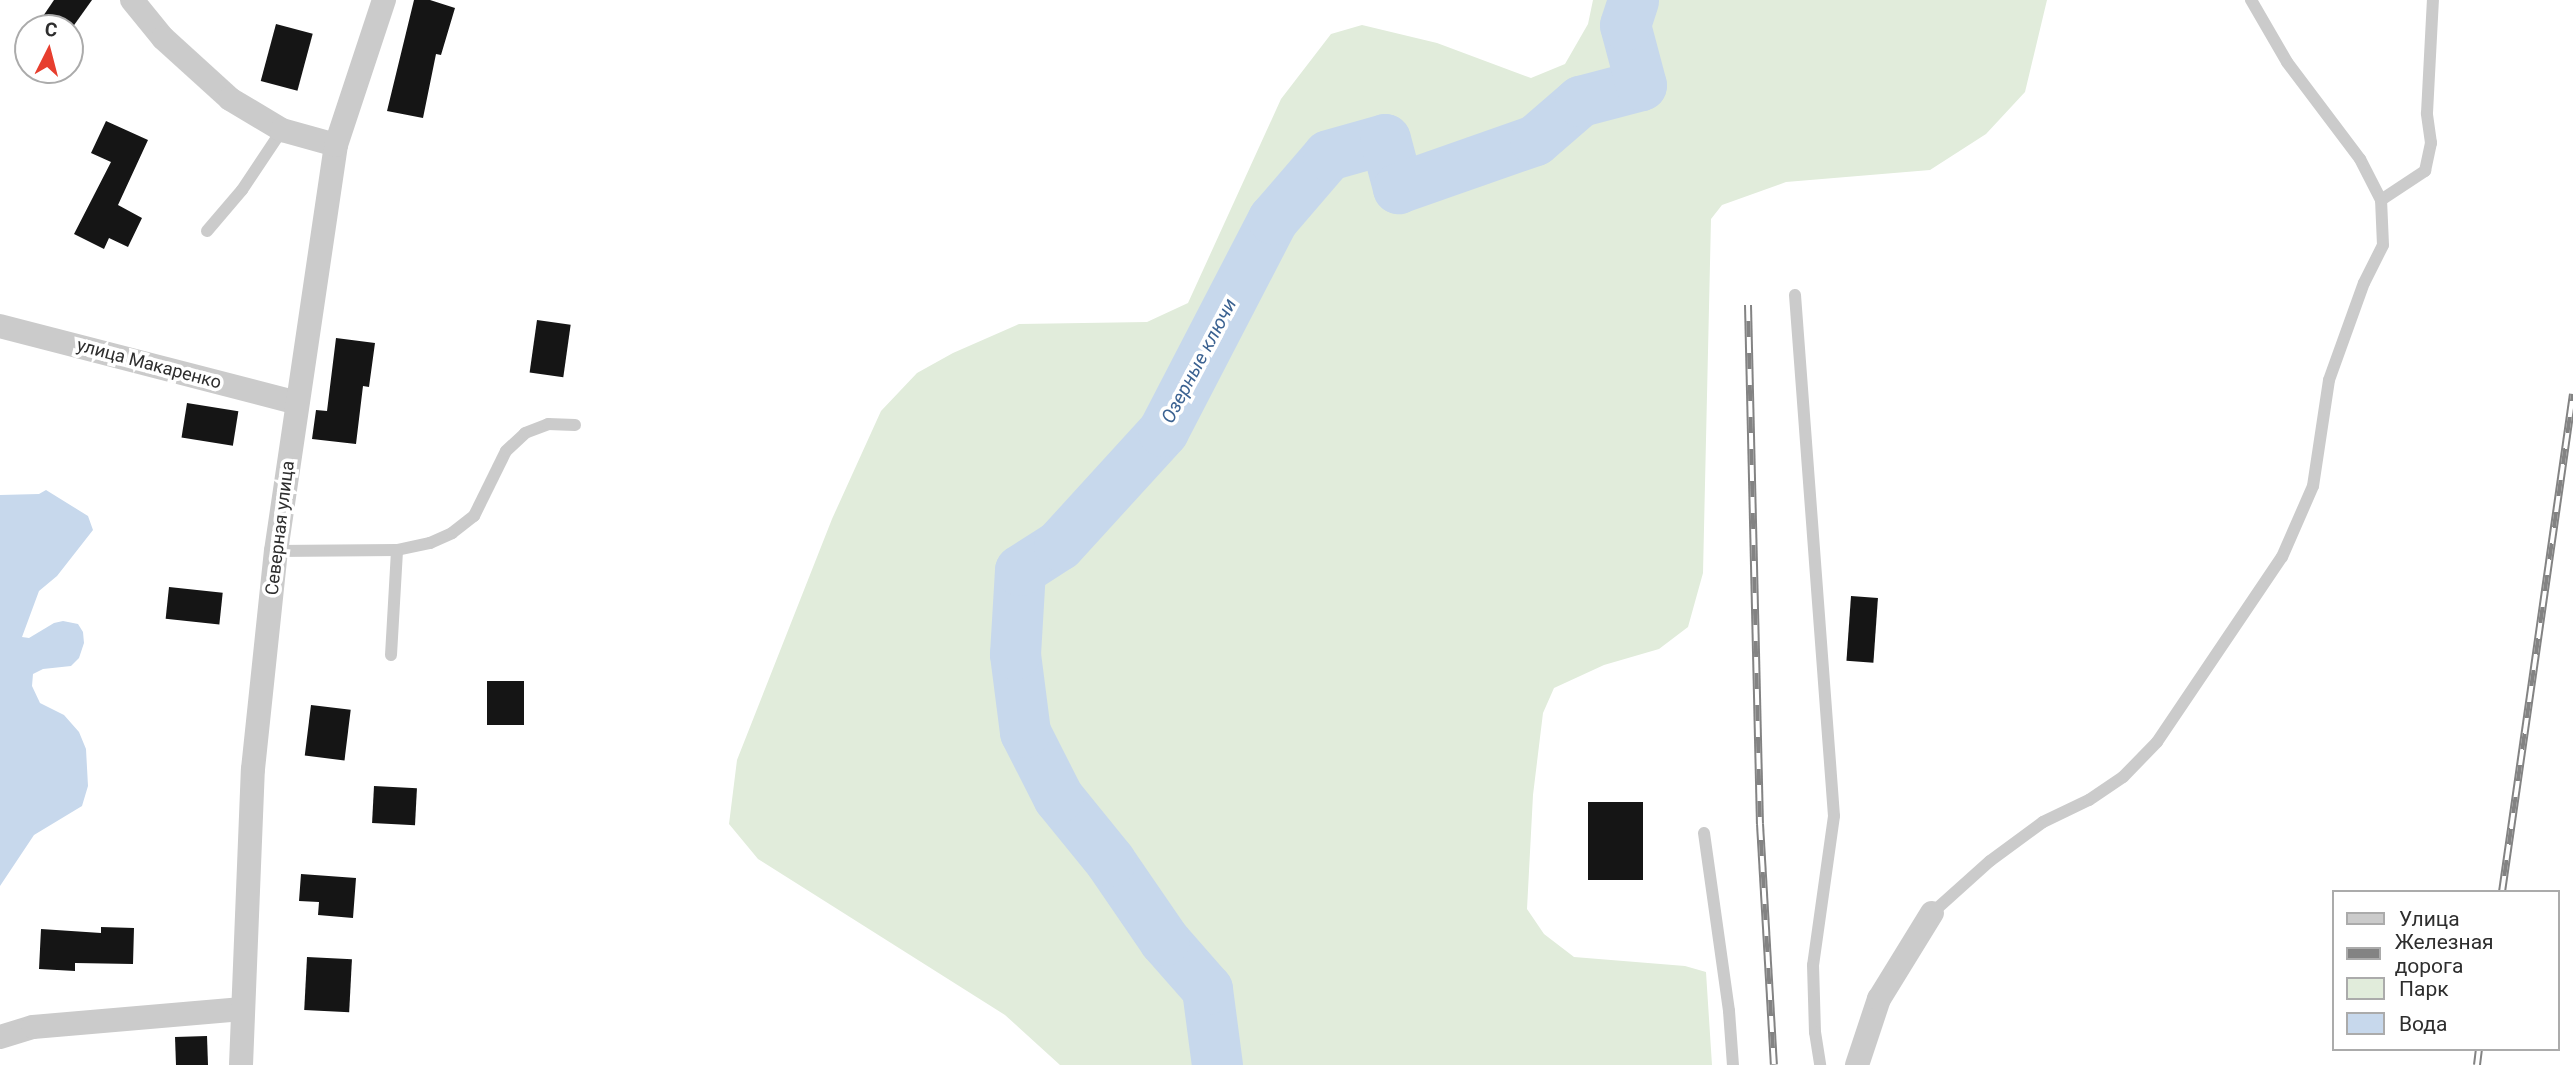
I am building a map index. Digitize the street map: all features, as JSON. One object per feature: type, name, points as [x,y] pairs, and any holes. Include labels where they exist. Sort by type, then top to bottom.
[{"type":"street","points":[[132,0],[163,37],[230,99],[282,130],[336,145]]},
{"type":"street","name":"Северная улица","points":[[241,1065],[253,769],[276,551],[336,145],[384,0]]},
{"type":"street","name":"улица Макаренко","points":[[0,326],[297,403]]},
{"type":"street","points":[[1857,1065],[1879,999],[1932,913]]},
{"type":"street","points":[[0,1037],[33,1027],[242,1009]]},
{"type":"lane","points":[[1932,913],[1990,861],[2043,822],[2089,800],[2123,777],[2157,742],[2282,557],[2313,486],[2329,380],[2364,283],[2383,245],[2381,200],[2360,159],[2287,62],[2251,0]]},
{"type":"lane","points":[[2381,200],[2425,171],[2431,143],[2427,113],[2433,0]]},
{"type":"lane","points":[[208,232],[242,190],[282,130]]},
{"type":"lane","points":[[1795,295],[1834,816],[1813,965],[1815,1032],[1820,1065]]},
{"type":"lane","points":[[276,551],[397,550],[430,543],[452,533],[474,516],[506,451],[525,433],[548,424],[575,425]]},
{"type":"lane","points":[[391,655],[397,550]]},
{"type":"lane","points":[[1704,833],[1729,1011],[1733,1065]]},
{"type":"green space","points":[[1593,0],[2047,0],[2025,92],[1986,134],[1930,170],[1786,182],[1722,205],[1711,219],[1703,573],[1688,627],[1659,649],[1604,665],[1554,688],[1543,713],[1533,795],[1527,909],[1544,934],[1574,957],[1685,966],[1706,972],[1712,1065],[1060,1065],[1005,1015],[758,859],[729,824],[737,760],[832,519],[881,411],[917,373],[953,353],[1019,324],[1147,322],[1188,303],[1281,99],[1331,34],[1362,25],[1437,43],[1531,78],[1565,64],[1588,24]]},
{"type":"water","points":[[46,490],[88,516],[93,530],[57,576],[39,591],[22,637],[29,638],[54,623],[63,621],[78,624],[83,632],[84,643],[79,658],[71,666],[43,669],[33,674],[32,686],[40,703],[64,715],[79,732],[86,749],[88,786],[82,806],[34,835],[0,886],[0,495],[39,494]]},
{"type":"building","points":[[54,0],[92,0],[82,14],[44,14]]},
{"type":"building","points":[[414,0],[430,0],[455,8],[441,55],[436,54],[423,118],[387,111]]},
{"type":"building","points":[[276,24],[313,34],[297,91],[261,81]]},
{"type":"building","points":[[106,121],[148,140],[118,205],[142,218],[128,247],[109,238],[104,249],[74,234],[111,162],[91,153]]},
{"type":"building","points":[[537,320],[571,325],[563,377],[530,372]]},
{"type":"building","points":[[336,338],[375,343],[369,387],[363,386],[356,444],[312,439],[316,410],[327,411]]},
{"type":"building","points":[[187,403],[238,411],[233,446],[182,438]]},
{"type":"building","points":[[169,587],[223,593],[219,624],[166,619]]},
{"type":"building","points":[[1851,596],[1878,598],[1873,663],[1846,661]]},
{"type":"building","points":[[487,681],[524,681],[524,725],[487,725]]},
{"type":"building","points":[[311,705],[351,710],[344,760],[305,756]]},
{"type":"building","points":[[374,786],[417,788],[415,825],[372,823]]},
{"type":"building","points":[[1588,802],[1643,802],[1643,880],[1588,880]]},
{"type":"building","points":[[301,874],[356,878],[353,918],[318,915],[319,902],[299,901]]},
{"type":"building","points":[[101,927],[134,928],[133,964],[75,963],[75,971],[39,969],[41,929],[101,933]]},
{"type":"building","points":[[307,957],[352,959],[349,1012],[304,1010]]},
{"type":"building","points":[[207,1036],[208,1065],[176,1065],[175,1037]]},
{"type":"waterway","name":"Озерные ключи","points":[[1217,1065],[1207,989],[1164,940],[1110,861],[1058,797],[1025,732],[1015,654],[1020,570],[1059,545],[1163,431],[1273,219],[1328,155],[1385,139],[1398,188],[1535,140],[1580,101],[1641,85],[1625,25],[1633,0]]},
{"type":"railway","points":[[1748,305],[1760,824],[1774,1065]]},
{"type":"railway","points":[[2502,890],[2573,394]]},
{"type":"railway","points":[[2477,1065],[2479,1051]]}]
